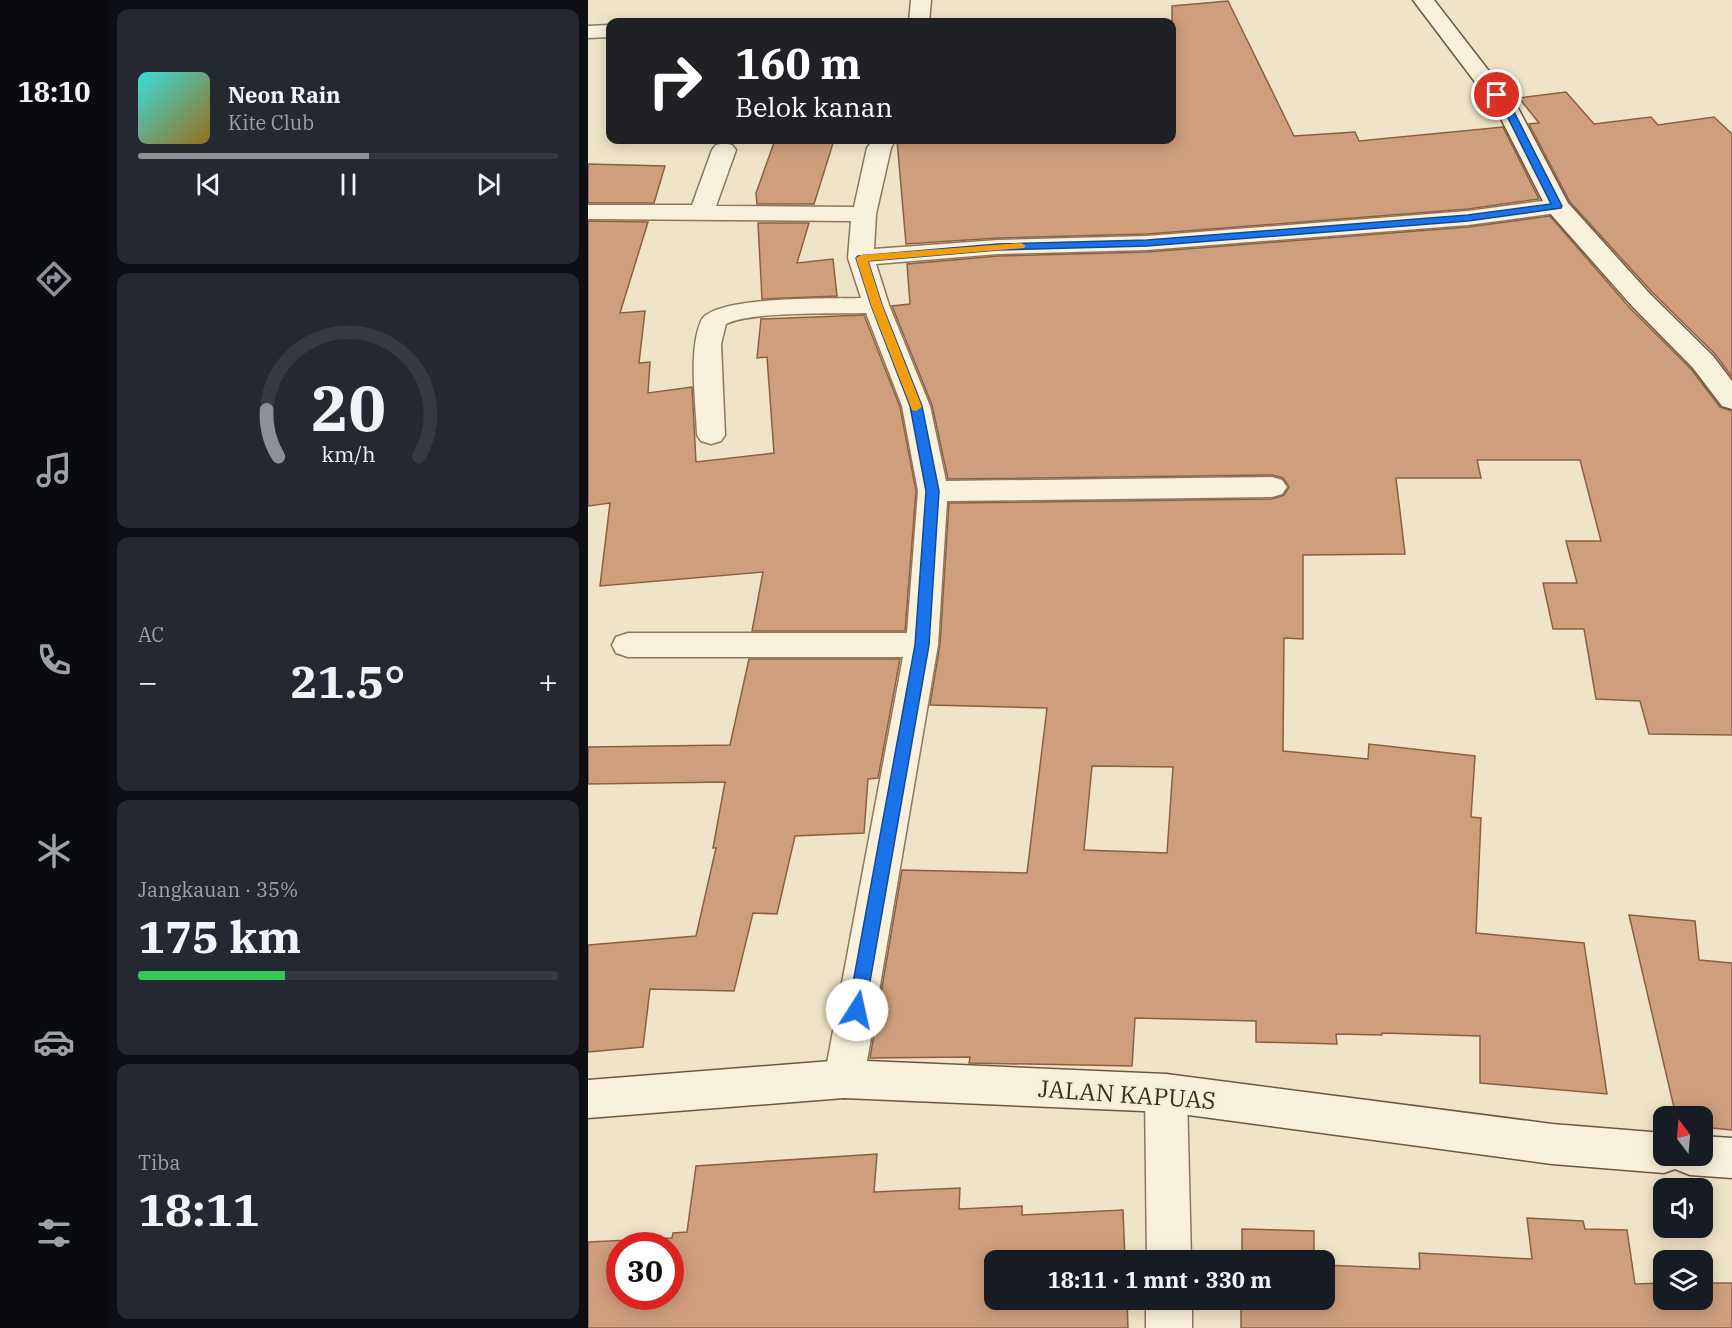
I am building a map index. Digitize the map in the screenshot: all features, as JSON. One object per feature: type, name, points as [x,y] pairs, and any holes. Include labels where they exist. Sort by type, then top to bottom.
[{"type":"street","points":[[919,18],[921,0]]},
{"type":"street","points":[[1423,0],[1508,110],[1557,206],[1641,300],[1703,362],[1732,400]]},
{"type":"street","points":[[588,32],[606,31]]},
{"type":"street","points":[[844,1079],[922,645],[933,491],[916,406],[876,305],[861,258],[864,214],[883,144]]},
{"type":"street","points":[[702,212],[724,150]]},
{"type":"street","points":[[861,258],[998,247],[1147,243],[1468,218],[1557,206]]},
{"type":"street","points":[[588,212],[864,214]]},
{"type":"street","points":[[711,435],[708,344],[714,320],[730,312],[759,309],[876,305]]},
{"type":"street","points":[[933,491],[1272,487]]},
{"type":"street","points":[[627,645],[922,645]]},
{"type":"street","name":"JALAN KAPUAS","points":[[588,1099],[844,1079],[1167,1093],[1552,1144],[1653,1152]]},
{"type":"street","points":[[1167,1093],[1169,1248]]},
{"type":"street","points":[[1713,1157],[1732,1158]]},
{"type":"street","points":[[1169,1310],[1169,1328]]},
{"type":"building","points":[[1228,1],[1294,136],[1355,132],[1359,141],[1503,127],[1539,199],[1468,209],[1147,234],[998,238],[906,244],[897,144],[1176,144],[1176,18],[1172,18],[1172,6]]},
{"type":"building","points":[[1566,92],[1594,124],[1651,117],[1658,125],[1714,117],[1732,134],[1732,377],[1715,354],[1652,292],[1570,202],[1529,124],[1539,123],[1519,98]]},
{"type":"building","points":[[774,144],[833,144],[814,204],[757,204],[756,193]]},
{"type":"building","points":[[588,164],[665,166],[654,203],[588,203]]},
{"type":"building","points":[[1550,216],[1630,308],[1691,369],[1720,407],[1732,411],[1732,735],[1649,734],[1640,701],[1596,699],[1584,629],[1553,629],[1543,583],[1577,583],[1566,541],[1601,541],[1580,460],[1477,460],[1481,478],[1396,478],[1405,554],[1303,555],[1303,639],[1284,638],[1283,751],[1368,759],[1369,744],[1475,756],[1471,817],[1481,818],[1476,933],[1584,943],[1607,1094],[1480,1083],[1480,1036],[1336,1034],[1337,1044],[1256,1042],[1256,1021],[1135,1018],[1132,1066],[969,1063],[970,1057],[870,1058],[902,870],[1027,873],[1047,708],[930,705],[940,645],[949,503],[1272,499],[1284,495],[1289,487],[1283,478],[1272,475],[948,479],[932,405],[892,306],[910,304],[907,264],[998,256],[1147,252],[1468,227]],"holes":[[[1092,766],[1173,767],[1167,853],[1084,850]]]},
{"type":"building","points":[[588,221],[648,222],[620,313],[645,311],[639,363],[650,362],[648,393],[692,387],[696,462],[774,453],[767,357],[757,358],[761,319],[864,315],[900,407],[916,491],[905,631],[752,631],[763,572],[600,586],[610,503],[588,506]]},
{"type":"building","points":[[758,223],[809,223],[797,263],[833,259],[837,296],[762,299]]},
{"type":"building","points":[[749,659],[900,659],[878,778],[868,779],[864,833],[795,836],[777,914],[753,913],[734,991],[650,989],[643,1047],[588,1052],[588,945],[696,936],[716,848],[713,848],[725,782],[588,784],[588,747],[730,745]]},
{"type":"building","points":[[1629,915],[1695,921],[1699,960],[1732,963],[1732,1130],[1713,1128],[1713,1106],[1674,1106]]},
{"type":"building","points":[[877,1154],[874,1192],[960,1188],[959,1209],[1022,1206],[1022,1215],[1123,1210],[1125,1250],[984,1250],[984,1310],[1127,1310],[1128,1328],[588,1328],[588,1242],[606,1241],[606,1310],[684,1310],[684,1232],[687,1232],[696,1166]]},
{"type":"building","points":[[1527,1218],[1583,1221],[1585,1229],[1627,1230],[1635,1284],[1653,1283],[1653,1310],[1713,1310],[1713,1283],[1732,1283],[1732,1328],[1241,1328],[1241,1310],[1335,1310],[1335,1265],[1420,1269],[1419,1253],[1532,1259]]},
{"type":"building","points":[[1242,1229],[1314,1231],[1314,1250],[1242,1250]]},
{"type":"slow traffic","points":[[916,407],[876,305],[861,258],[1021,246]]},
{"type":"route","points":[[857,1010],[922,645],[933,491],[916,406],[876,305],[861,258],[998,247],[1147,243],[1468,218],[1557,206],[1508,110],[1497,95]]}]
